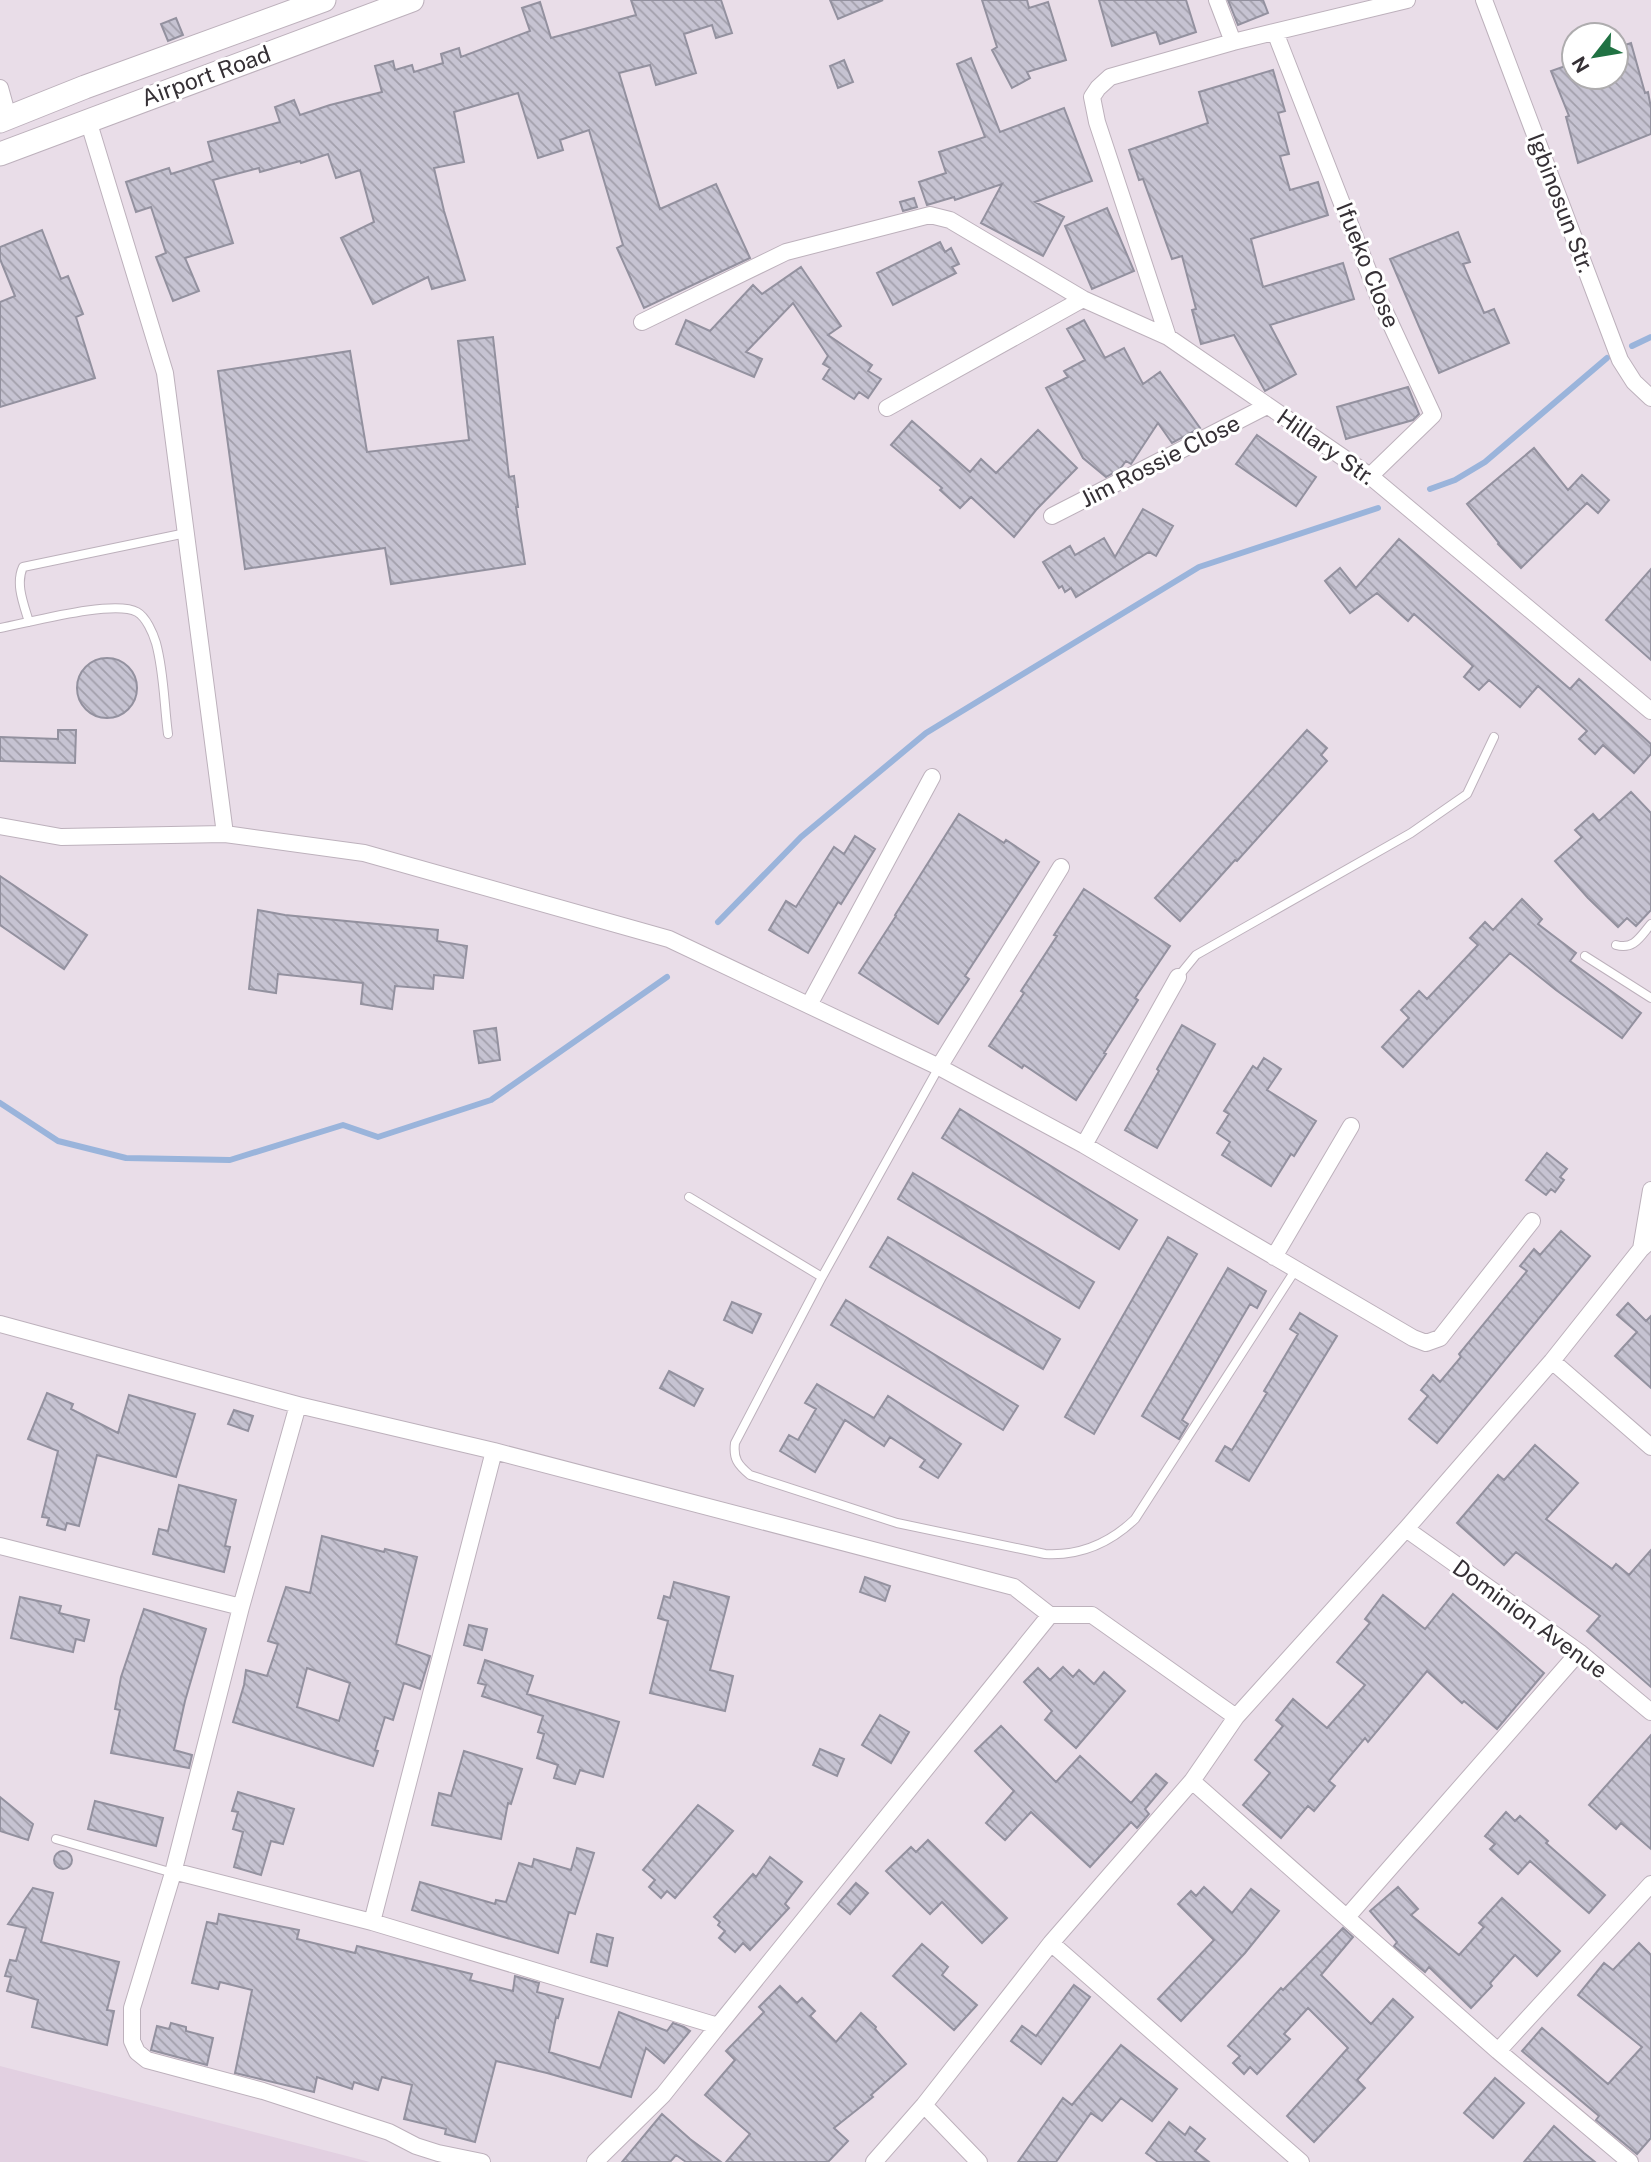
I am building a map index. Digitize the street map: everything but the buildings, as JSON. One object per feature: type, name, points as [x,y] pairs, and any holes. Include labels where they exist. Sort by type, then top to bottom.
[{"type":"main road","name":"Airport Road","points":[[4,119],[324,0]]},
{"type":"main road","name":"Airport Road","points":[[0,154],[412,0]]},
{"type":"street","points":[[1217,0],[1233,42]]},
{"type":"street","points":[[1168,337],[1097,122],[1092,97],[1098,88],[1110,77],[1233,42],[1407,0]]},
{"type":"street","name":"Igbinosun Str.","points":[[1483,0],[1620,360],[1634,383],[1651,398]]},
{"type":"street","name":"Ifueko Close","points":[[1275,32],[1380,301],[1433,415],[1370,476]]},
{"type":"street","points":[[0,88],[4,119]]},
{"type":"street","points":[[88,120],[165,373],[225,834]]},
{"type":"street","name":"Hillary Str.","points":[[642,322],[786,252],[930,215],[950,220],[1083,299],[1168,337],[1370,476],[1651,711]]},
{"type":"street","points":[[887,408],[1083,299]]},
{"type":"street","name":"Jim Rossie Close","points":[[1052,516],[1267,406]]},
{"type":"street","points":[[809,1005],[932,777]]},
{"type":"street","points":[[0,826],[61,837],[225,834],[364,853],[668,939],[939,1067],[1084,1145],[1413,1338],[1426,1343],[1440,1338],[1532,1221]]},
{"type":"street","points":[[939,1067],[1061,867]]},
{"type":"street","points":[[1084,1145],[1178,977]]},
{"type":"street","points":[[1274,1257],[1351,1126]]},
{"type":"street","points":[[874,2162],[924,2105],[1051,1943],[1192,1781],[1236,1717],[1406,1529],[1552,1361],[1646,1244],[1651,1189]]},
{"type":"street","points":[[0,1324],[298,1405],[494,1451],[1014,1587],[1050,1615],[1093,1615],[1236,1717]]},
{"type":"street","points":[[1552,1361],[1651,1447]]},
{"type":"street","points":[[298,1405],[241,1607],[173,1872],[132,2008],[132,2040],[137,2052],[147,2060],[263,2091],[389,2132],[416,2146],[438,2153],[482,2162]]},
{"type":"street","points":[[372,1922],[494,1451]]},
{"type":"street","name":"Dominion Avenue","points":[[1406,1529],[1579,1652],[1651,1712]]},
{"type":"street","points":[[0,1546],[241,1607]]},
{"type":"street","points":[[595,2162],[663,2095],[1050,1615]]},
{"type":"street","points":[[1347,1917],[1579,1652]]},
{"type":"street","points":[[1192,1781],[1498,2051],[1630,2162]]},
{"type":"street","points":[[173,1872],[372,1922],[718,2026]]},
{"type":"street","points":[[1498,2051],[1651,1884]]},
{"type":"street","points":[[1051,1943],[1301,2162]]},
{"type":"street","points":[[924,2105],[979,2162]]},
{"type":"lane","points":[[29,622],[20,582],[20,571],[23,567],[186,533]]},
{"type":"lane","points":[[0,628],[120,607],[138,612],[150,627],[156,642],[168,734]]},
{"type":"lane","points":[[1178,977],[1196,955],[1411,833],[1467,794],[1494,737]]},
{"type":"lane","points":[[1616,945],[1626,948],[1634,944],[1651,924]]},
{"type":"lane","points":[[1586,956],[1651,998]]},
{"type":"lane","points":[[939,1067],[822,1277],[735,1443],[734,1455],[739,1466],[750,1475],[897,1523],[1045,1554],[1065,1555],[1085,1550],[1122,1531],[1135,1519],[1296,1269]]},
{"type":"lane","points":[[689,1197],[822,1277]]},
{"type":"lane","points":[[56,1839],[173,1872]]},
{"type":"shaded area","points":[[0,2066],[370,2162],[0,2162]]},
{"type":"waterway","points":[[1632,346],[1651,337]]},
{"type":"waterway","points":[[1430,489],[1455,480],[1485,462],[1607,358]]},
{"type":"waterway","points":[[718,922],[801,837],[926,733],[1199,567],[1378,508]]},
{"type":"waterway","points":[[0,1103],[58,1141],[126,1158],[230,1160],[343,1125],[378,1137],[491,1100],[667,977]]}]
